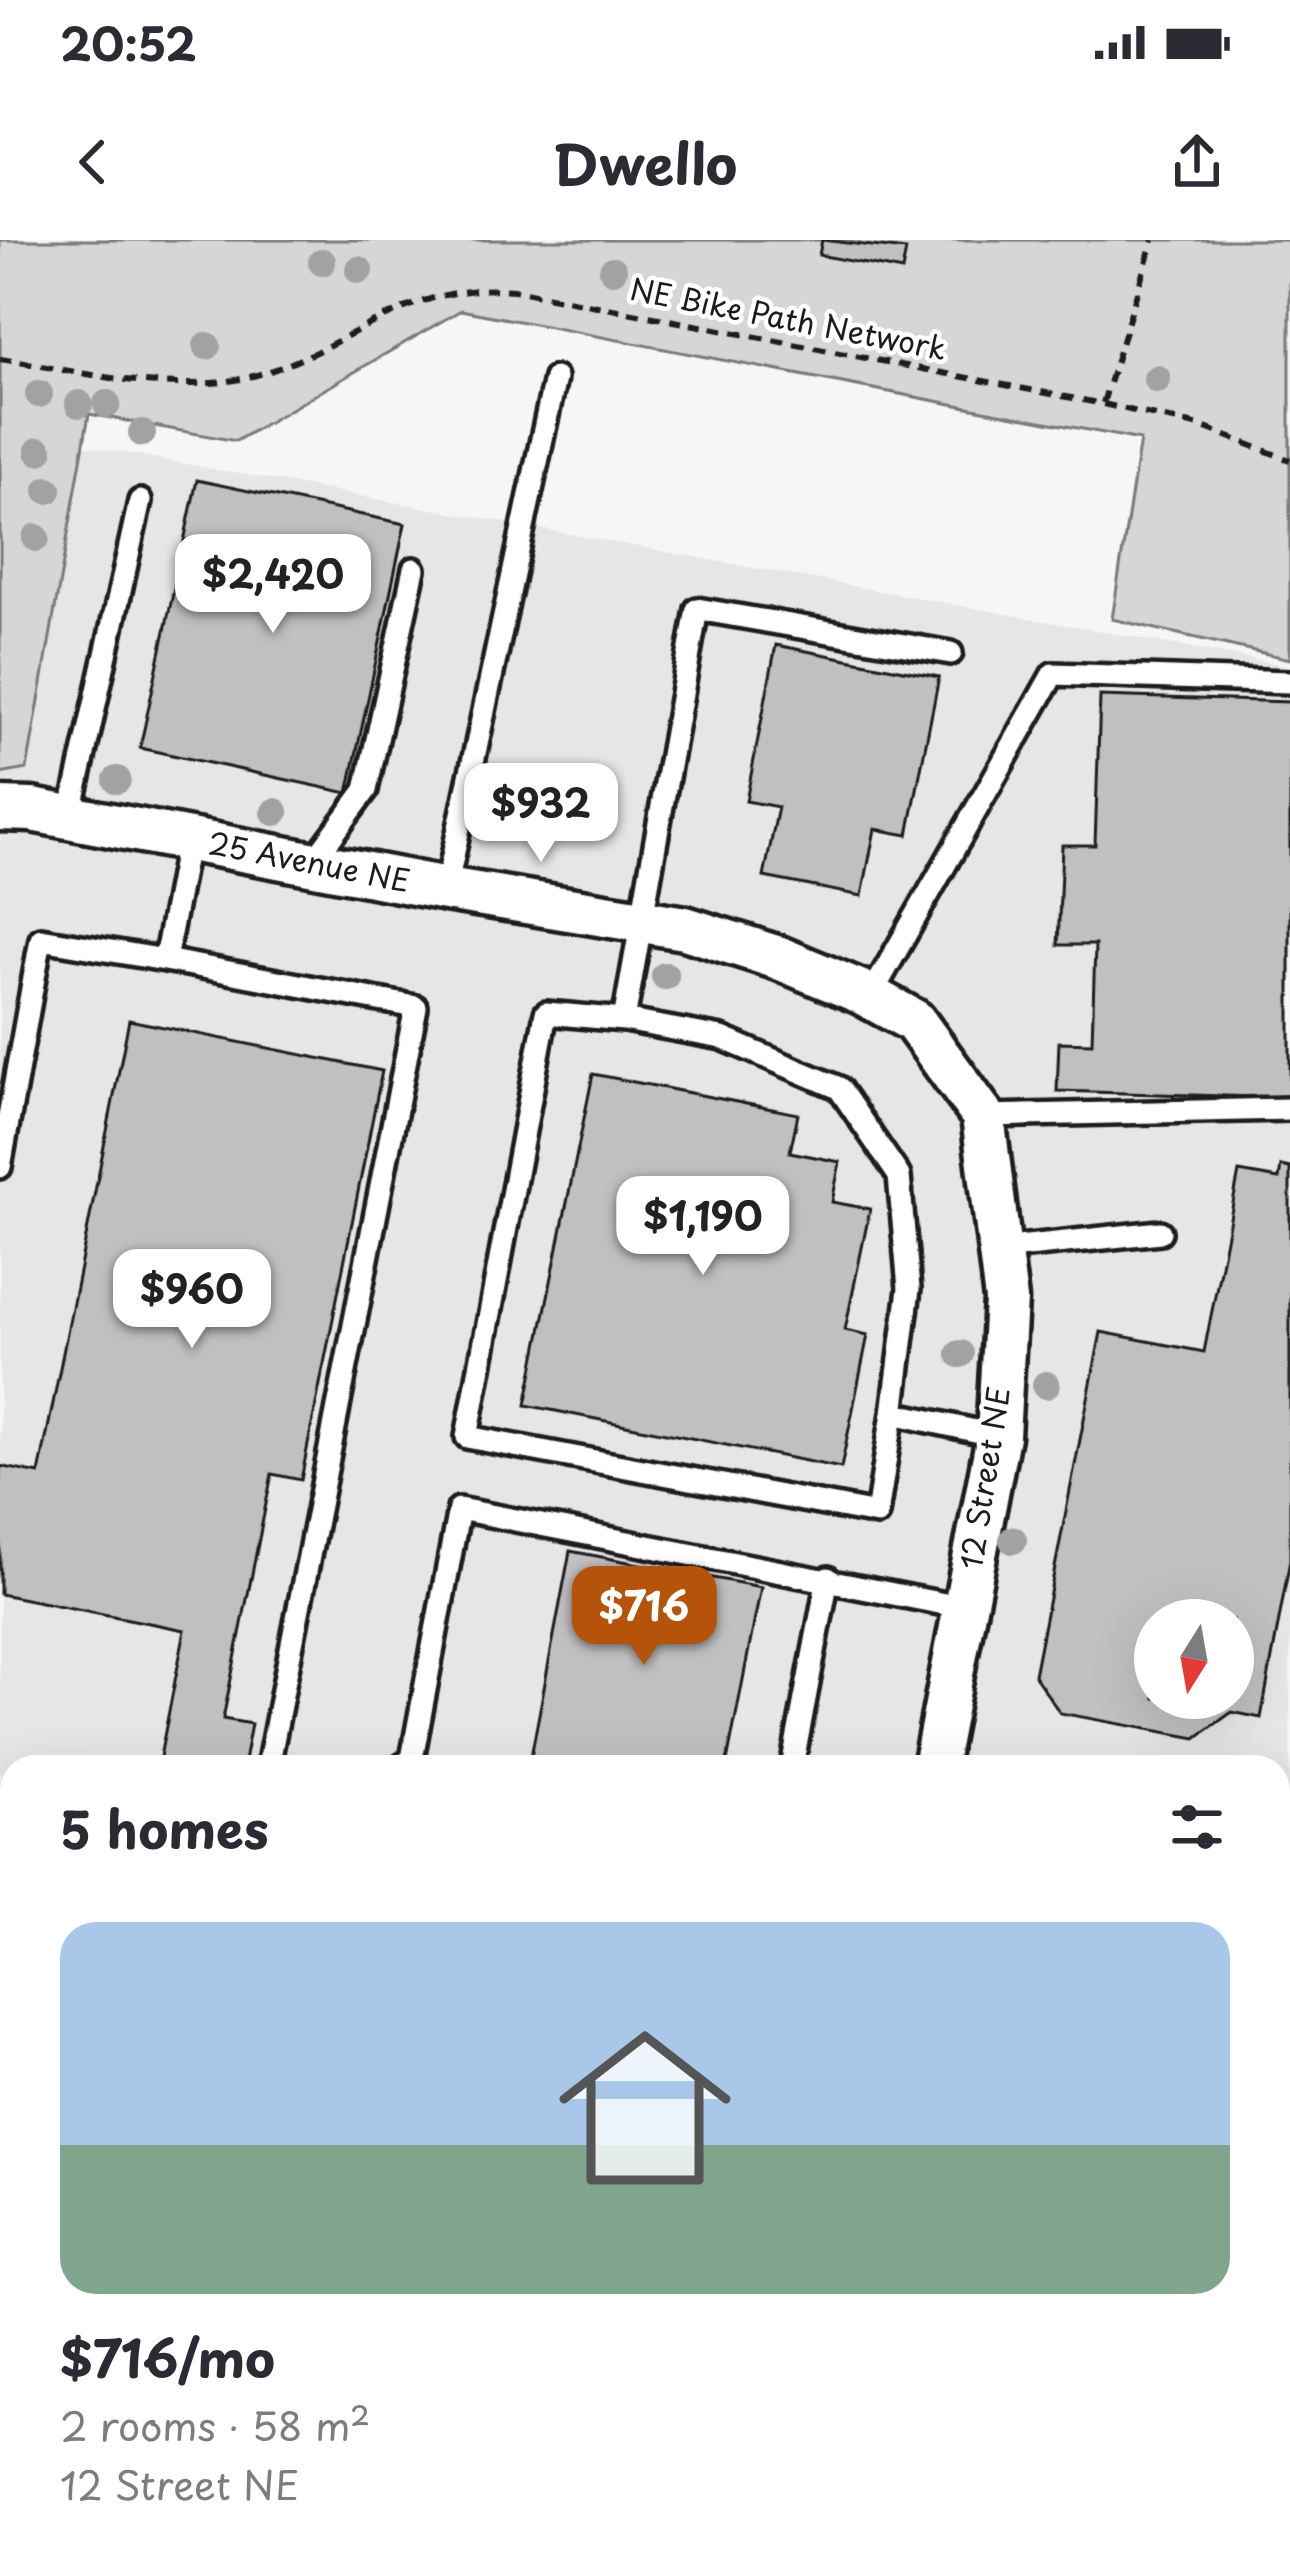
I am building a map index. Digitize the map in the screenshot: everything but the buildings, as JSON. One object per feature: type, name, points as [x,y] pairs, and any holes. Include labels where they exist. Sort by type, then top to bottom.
[{"type":"street","name":"25 Avenue NE","points":[[0,809],[70,817],[446,889],[685,928],[779,958],[914,1021],[982,1115]]},
{"type":"street","name":"12 Street NE","points":[[938,1755],[998,1436],[1006,1300],[982,1115]]},
{"type":"lane","points":[[446,889],[556,379]]},
{"type":"lane","points":[[70,817],[140,502]]},
{"type":"lane","points":[[312,863],[366,790],[414,568]]},
{"type":"lane","points":[[624,1020],[697,609],[951,653]]},
{"type":"lane","points":[[870,997],[1053,674],[1290,682]]},
{"type":"lane","points":[[165,960],[188,839]]},
{"type":"lane","points":[[0,1167],[41,939],[416,1007],[270,1755]]},
{"type":"lane","points":[[546,1012],[722,1038],[839,1088],[899,1176],[909,1289],[892,1412],[877,1514],[467,1437],[546,1012]]},
{"type":"lane","points":[[982,1115],[1290,1109]]},
{"type":"lane","points":[[999,1250],[1160,1232]]},
{"type":"lane","points":[[892,1412],[998,1436]]},
{"type":"lane","points":[[413,1755],[459,1509],[965,1608]]},
{"type":"lane","points":[[794,1755],[828,1578]]},
{"type":"path","points":[[1103,404],[1153,240]]},
{"type":"path","name":"NE Bike Path Network","points":[[0,358],[158,382],[229,381],[293,361],[426,296],[478,287],[1103,404],[1234,436],[1290,460]]},
{"type":"shaded area","points":[[0,240],[1290,240],[1290,659],[1112,619],[1140,440],[461,310],[236,441],[89,414],[27,769],[0,774]]},
{"type":"shaded area","points":[[0,430],[1290,666],[1290,1755],[0,1755]]}]
